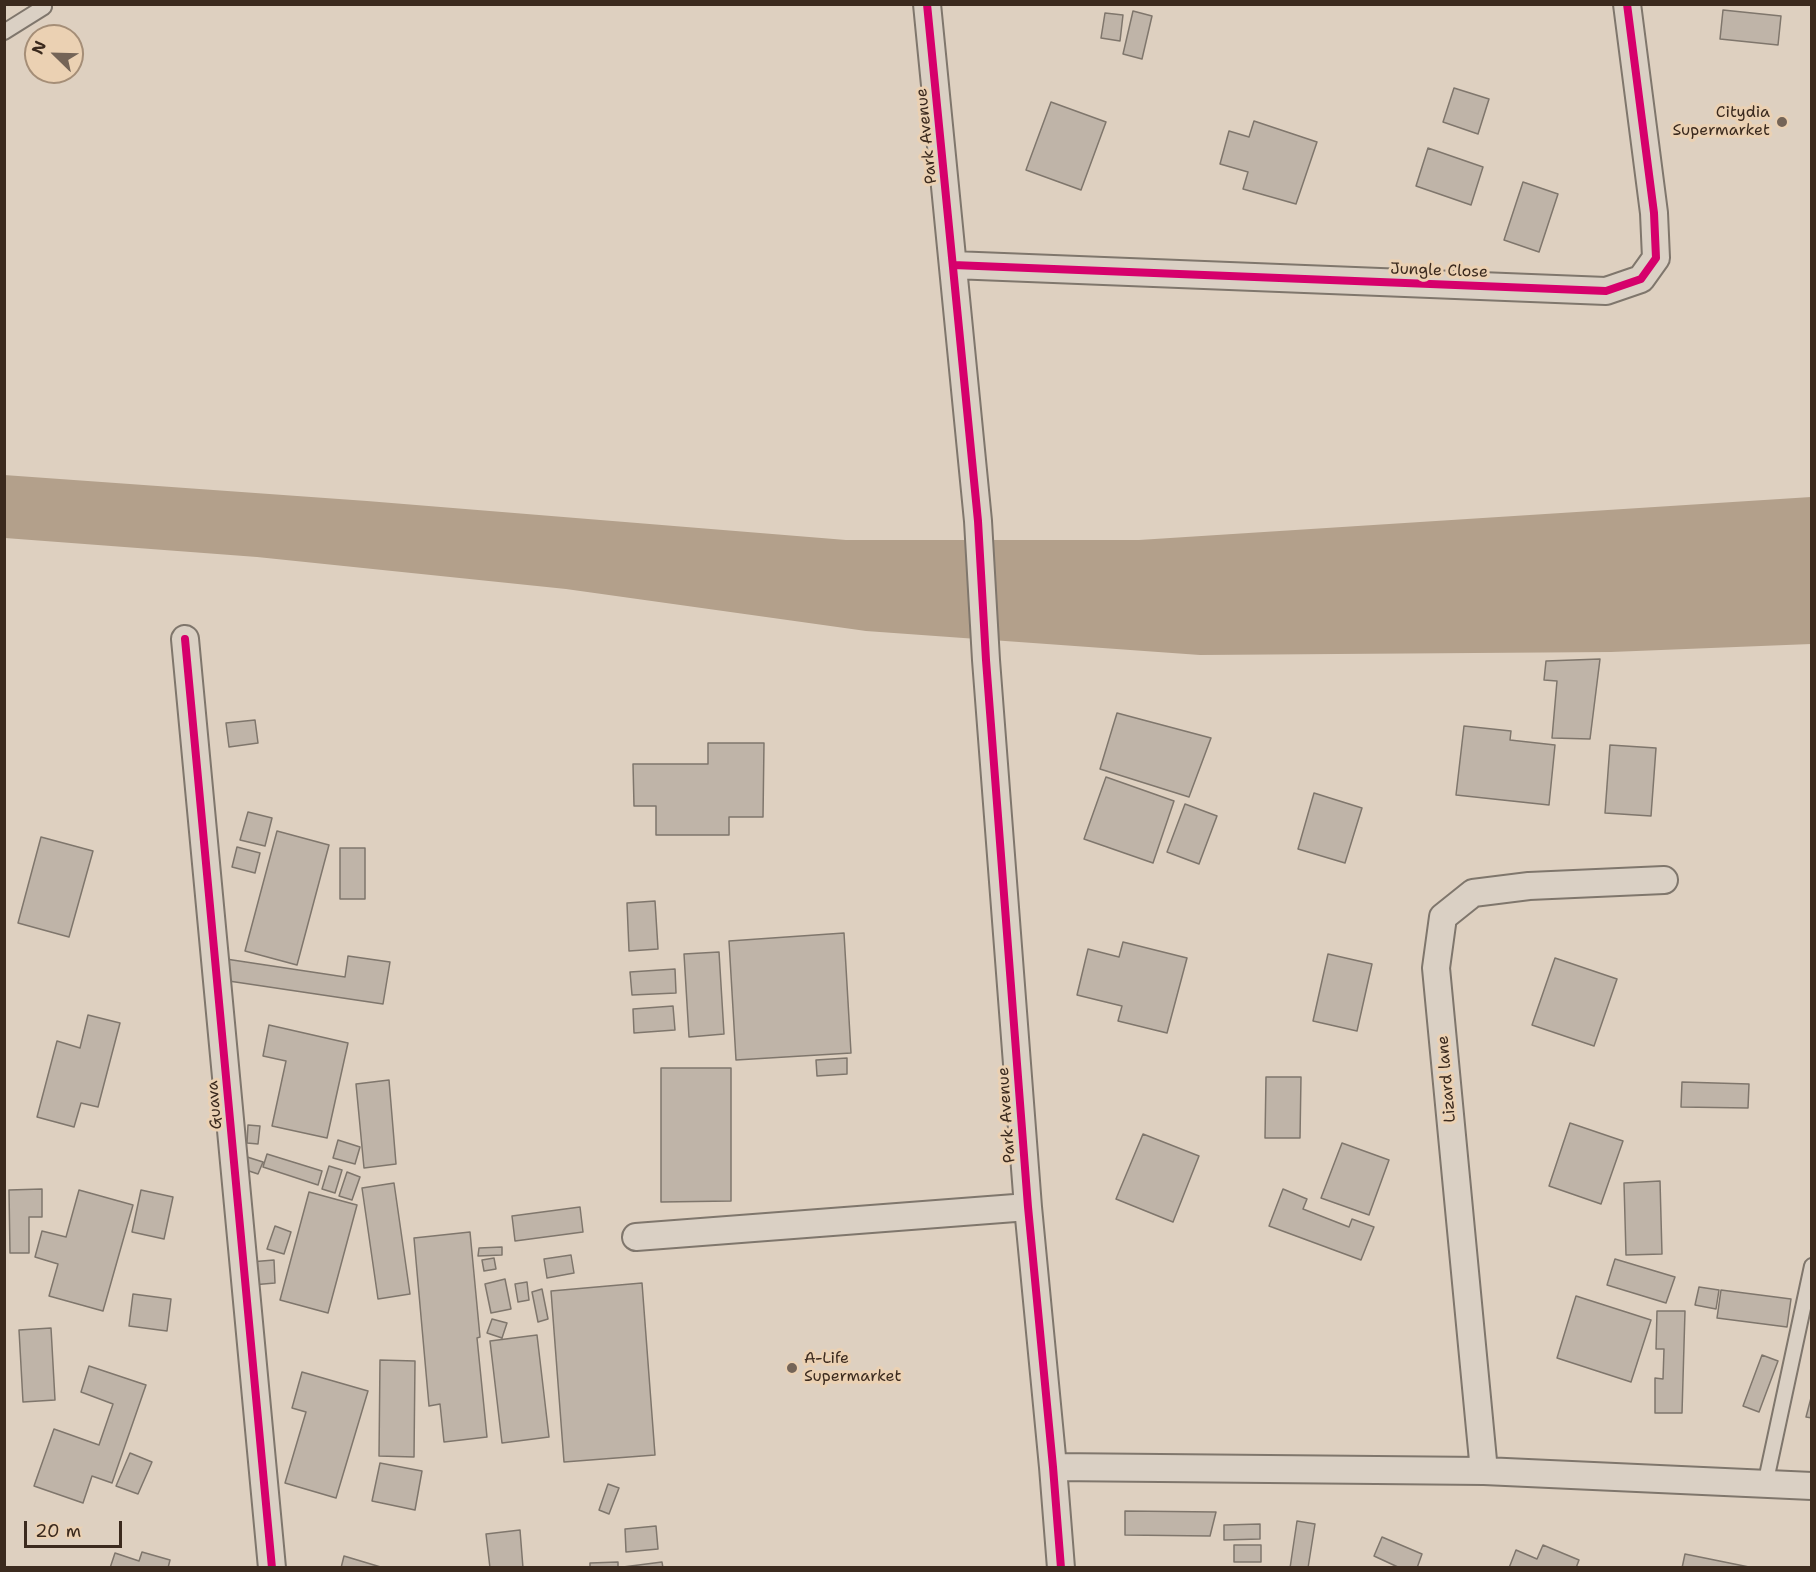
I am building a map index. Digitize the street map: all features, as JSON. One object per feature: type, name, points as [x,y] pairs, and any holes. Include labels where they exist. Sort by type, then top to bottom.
[{"type":"street","name":"Park Avenue","points":[[927,4],[978,521],[986,660],[1028,1208],[1061,1568]]},
{"type":"street","name":"Jungle Close","points":[[953,265],[1606,291],[1641,279],[1656,258],[1654,213],[1627,4]]},
{"type":"street","name":"Guava","points":[[185,639],[272,1568]]},
{"type":"street","name":"Lizard lane","points":[[1484,1471],[1436,968],[1443,917],[1473,893],[1529,886],[1664,880]]},
{"type":"street","points":[[636,1237],[1028,1208]]},
{"type":"street","points":[[1053,1467],[1484,1471],[1812,1486]]},
{"type":"lane","points":[[4,32],[44,7]]},
{"type":"lane","points":[[1765,1485],[1812,1266]]},
{"type":"shaded area","points":[[4,475],[367,501],[846,540],[1139,540],[1811,497],[1811,644],[1611,652],[1200,655],[866,631],[566,589],[257,557],[5,538]]},
{"type":"building","points":[[1723,10],[1781,16],[1778,45],[1720,39]]},
{"type":"building","points":[[1133,11],[1152,16],[1142,59],[1123,54]]},
{"type":"building","points":[[1105,13],[1123,15],[1120,41],[1101,38]]},
{"type":"building","points":[[1454,88],[1489,99],[1478,134],[1443,122]]},
{"type":"building","points":[[1051,102],[1106,122],[1081,190],[1026,170]]},
{"type":"building","points":[[1254,121],[1317,142],[1296,204],[1243,189],[1248,172],[1220,164],[1229,131],[1249,137]]},
{"type":"building","points":[[1428,148],[1483,167],[1471,205],[1416,186]]},
{"type":"building","points":[[1523,182],[1558,194],[1539,252],[1504,240]]},
{"type":"building","points":[[1600,659],[1590,739],[1552,738],[1557,681],[1544,680],[1546,661]]},
{"type":"building","points":[[1117,713],[1211,738],[1189,797],[1100,769]]},
{"type":"building","points":[[255,720],[258,743],[229,747],[226,723]]},
{"type":"building","points":[[1464,726],[1511,731],[1510,740],[1555,745],[1549,805],[1456,795]]},
{"type":"building","points":[[708,743],[764,743],[763,817],[729,817],[729,835],[656,835],[656,806],[634,806],[633,764],[708,764]]},
{"type":"building","points":[[1610,745],[1656,748],[1651,816],[1605,813]]},
{"type":"building","points":[[1106,777],[1174,801],[1153,863],[1084,839]]},
{"type":"building","points":[[1314,793],[1362,808],[1345,863],[1298,849]]},
{"type":"building","points":[[1185,804],[1217,816],[1199,864],[1167,852]]},
{"type":"building","points":[[248,812],[272,818],[265,846],[240,840]]},
{"type":"building","points":[[277,831],[329,845],[297,965],[245,951]]},
{"type":"building","points":[[41,837],[93,851],[69,937],[18,923]]},
{"type":"building","points":[[237,847],[260,853],[255,873],[232,867]]},
{"type":"building","points":[[340,848],[365,848],[365,899],[340,899]]},
{"type":"building","points":[[655,901],[658,949],[629,951],[627,903]]},
{"type":"building","points":[[844,933],[851,1053],[736,1060],[729,941]]},
{"type":"building","points":[[1123,942],[1187,958],[1167,1033],[1118,1021],[1122,1006],[1077,995],[1088,949],[1119,957]]},
{"type":"building","points":[[719,952],[724,1034],[689,1037],[684,954]]},
{"type":"building","points":[[1328,954],[1372,964],[1357,1031],[1313,1021]]},
{"type":"building","points":[[348,956],[390,962],[383,1004],[222,980],[226,959],[345,977]]},
{"type":"building","points":[[1555,958],[1617,979],[1594,1046],[1532,1025]]},
{"type":"building","points":[[675,969],[676,993],[632,995],[630,972]]},
{"type":"building","points":[[673,1006],[675,1030],[634,1033],[633,1009]]},
{"type":"building","points":[[88,1015],[120,1023],[98,1107],[81,1103],[74,1127],[37,1117],[57,1041],[80,1048]]},
{"type":"building","points":[[269,1025],[348,1043],[327,1138],[272,1126],[286,1061],[263,1056]]},
{"type":"building","points":[[847,1058],[847,1074],[817,1076],[816,1060]]},
{"type":"building","points":[[661,1068],[731,1068],[731,1201],[661,1202]]},
{"type":"building","points":[[1266,1077],[1301,1077],[1300,1138],[1265,1138]]},
{"type":"building","points":[[389,1080],[396,1164],[364,1168],[356,1084]]},
{"type":"building","points":[[1682,1082],[1749,1084],[1748,1108],[1681,1107]]},
{"type":"building","points":[[1570,1123],[1623,1141],[1601,1204],[1549,1186]]},
{"type":"building","points":[[248,1125],[260,1126],[258,1144],[247,1143]]},
{"type":"building","points":[[1143,1134],[1199,1156],[1173,1222],[1116,1199]]},
{"type":"building","points":[[338,1140],[360,1147],[355,1164],[333,1158]]},
{"type":"building","points":[[1342,1143],[1389,1160],[1369,1215],[1321,1198]]},
{"type":"building","points":[[267,1154],[322,1171],[318,1185],[263,1167]]},
{"type":"building","points":[[244,1156],[263,1162],[258,1174],[240,1168]]},
{"type":"building","points":[[329,1166],[342,1170],[335,1193],[322,1189]]},
{"type":"building","points":[[347,1172],[360,1177],[352,1200],[339,1196]]},
{"type":"building","points":[[1660,1181],[1662,1254],[1626,1255],[1624,1183]]},
{"type":"building","points":[[394,1183],[410,1294],[378,1299],[362,1188]]},
{"type":"building","points":[[42,1189],[42,1217],[29,1217],[29,1253],[10,1253],[9,1190]]},
{"type":"building","points":[[1283,1189],[1307,1199],[1303,1209],[1349,1227],[1352,1219],[1374,1227],[1361,1260],[1269,1226]]},
{"type":"building","points":[[79,1190],[133,1205],[103,1311],[49,1296],[58,1264],[35,1257],[42,1231],[66,1237]]},
{"type":"building","points":[[141,1190],[173,1197],[164,1239],[132,1232]]},
{"type":"building","points":[[309,1192],[357,1205],[328,1313],[280,1300]]},
{"type":"building","points":[[580,1207],[583,1232],[515,1241],[512,1216]]},
{"type":"building","points":[[275,1226],[291,1232],[284,1254],[267,1249]]},
{"type":"building","points":[[470,1232],[487,1437],[444,1442],[440,1404],[429,1406],[414,1238]]},
{"type":"building","points":[[502,1247],[502,1255],[478,1256],[479,1248]]},
{"type":"building","points":[[571,1255],[574,1273],[547,1278],[544,1259]]},
{"type":"building","points":[[494,1258],[496,1269],[484,1271],[482,1260]]},
{"type":"building","points":[[1615,1259],[1675,1277],[1666,1303],[1607,1285]]},
{"type":"building","points":[[274,1260],[275,1283],[252,1285],[250,1262]]},
{"type":"building","points":[[505,1279],[511,1309],[491,1313],[485,1284]]},
{"type":"building","points":[[527,1282],[529,1300],[518,1302],[515,1284]]},
{"type":"building","points":[[642,1283],[655,1455],[564,1462],[551,1291]]},
{"type":"building","points":[[1699,1287],[1719,1290],[1716,1309],[1695,1305]]},
{"type":"building","points":[[542,1289],[548,1319],[538,1322],[532,1292]]},
{"type":"building","points":[[1721,1290],[1791,1299],[1787,1327],[1717,1318]]},
{"type":"building","points":[[133,1294],[171,1299],[167,1331],[129,1326]]},
{"type":"building","points":[[1576,1296],[1651,1320],[1631,1382],[1557,1358]]},
{"type":"building","points":[[1657,1311],[1685,1311],[1682,1413],[1655,1413],[1655,1378],[1663,1379],[1664,1349],[1656,1349]]},
{"type":"building","points":[[492,1319],[507,1323],[502,1338],[487,1333]]},
{"type":"building","points":[[51,1328],[55,1400],[23,1402],[19,1330]]},
{"type":"building","points":[[537,1335],[549,1437],[502,1443],[490,1341]]},
{"type":"building","points":[[1762,1355],[1778,1361],[1759,1412],[1743,1406]]},
{"type":"building","points":[[380,1360],[415,1361],[414,1457],[379,1456]]},
{"type":"building","points":[[89,1366],[146,1385],[112,1483],[92,1476],[83,1503],[34,1486],[54,1429],[99,1445],[113,1404],[81,1392]]},
{"type":"building","points":[[302,1372],[368,1391],[336,1498],[285,1483],[306,1412],[292,1408]]},
{"type":"building","points":[[1812,1394],[1812,1418],[1806,1417]]},
{"type":"building","points":[[130,1453],[152,1462],[138,1494],[116,1486]]},
{"type":"building","points":[[380,1463],[422,1471],[415,1510],[372,1501]]},
{"type":"building","points":[[608,1484],[619,1488],[609,1514],[599,1510]]},
{"type":"building","points":[[1125,1511],[1216,1512],[1210,1536],[1125,1535]]},
{"type":"building","points":[[1297,1521],[1315,1524],[1308,1568],[1290,1568]]},
{"type":"building","points":[[1260,1524],[1260,1539],[1224,1540],[1224,1525]]},
{"type":"building","points":[[656,1526],[658,1549],[626,1552],[625,1529]]},
{"type":"building","points":[[520,1530],[523,1568],[490,1568],[486,1534]]},
{"type":"building","points":[[1382,1537],[1422,1554],[1417,1568],[1400,1568],[1374,1556]]},
{"type":"building","points":[[1234,1545],[1261,1545],[1261,1562],[1234,1562]]},
{"type":"building","points":[[1543,1545],[1579,1560],[1576,1568],[1509,1568],[1516,1550],[1537,1559]]},
{"type":"building","points":[[142,1552],[170,1560],[168,1568],[110,1568],[115,1553],[139,1561]]},
{"type":"building","points":[[1685,1554],[1749,1567],[1682,1568]]},
{"type":"building","points":[[344,1556],[384,1568],[341,1568]]},
{"type":"building","points":[[618,1562],[618,1568],[590,1568],[590,1563]]},
{"type":"building","points":[[662,1562],[663,1568],[623,1568],[623,1567]]},
{"type":"cycle path","points":[[927,4],[978,521],[986,660],[1028,1207],[1061,1568]]},
{"type":"cycle path","points":[[953,265],[1606,291],[1641,279],[1656,258],[1654,213],[1627,4]]},
{"type":"cycle path","points":[[185,639],[272,1568]]},
{"type":"place","name":"Citydia Supermarket","points":[[1782,122]]},
{"type":"place","name":"A-Life Supermarket","points":[[792,1368]]}]
